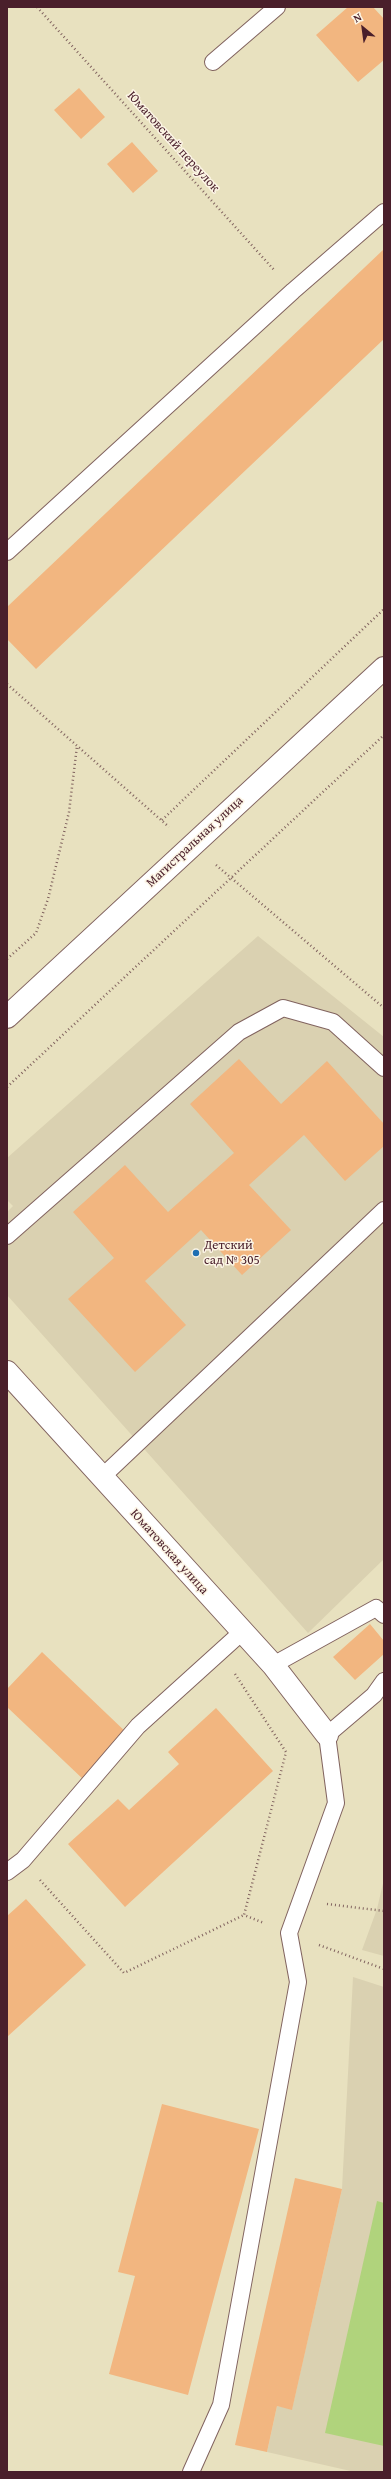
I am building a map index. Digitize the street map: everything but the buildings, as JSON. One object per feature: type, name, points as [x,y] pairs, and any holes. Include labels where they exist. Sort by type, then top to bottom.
[{"type":"street","name":"Магистральная улица","points":[[7,1017],[384,668]]},
{"type":"street","name":"Юматовская улица","points":[[7,1372],[273,1665],[327,1735]]},
{"type":"lane","points":[[213,62],[277,7]]},
{"type":"lane","points":[[7,552],[293,291],[384,212]]},
{"type":"lane","points":[[7,1236],[239,1032],[283,1008],[333,1022],[384,1068]]},
{"type":"lane","points":[[102,1477],[384,1210]]},
{"type":"lane","points":[[273,1665],[376,1608],[384,1615]]},
{"type":"lane","points":[[7,1872],[23,1860],[138,1726],[242,1632]]},
{"type":"lane","points":[[192,2472],[221,2405],[294,2005],[298,1982],[289,1933],[336,1803],[327,1735],[374,1695],[384,1681]]},
{"type":"path","name":"Юматовский переулок","points":[[37,7],[293,291]]},
{"type":"path","points":[[162,820],[384,609]]},
{"type":"path","points":[[7,684],[190,846],[233,876],[384,1008]]},
{"type":"path","points":[[7,1087],[384,736]]},
{"type":"path","points":[[7,959],[36,933],[48,899],[69,812],[77,746]]},
{"type":"path","points":[[23,1860],[124,1973],[244,1915]]},
{"type":"path","points":[[301,1901],[384,1911]]},
{"type":"path","points":[[289,1933],[384,1969]]},
{"type":"shaded area","name":"Детский сад № 305","points":[[258,936],[384,1037],[384,1559],[308,1633],[7,1295],[7,1212],[13,1206],[7,1200],[7,1158]]},
{"type":"shaded area","points":[[384,1879],[384,1956],[362,1950],[377,1909]]},
{"type":"shaded area","points":[[353,1977],[384,1987],[384,2472],[355,2472],[267,2452],[277,2406],[292,2409],[342,2189]]},
{"type":"green space","points":[[377,2201],[384,2203],[384,2446],[325,2433]]},
{"type":"place","name":"Детский сад № 305","points":[[196,1253]]}]
